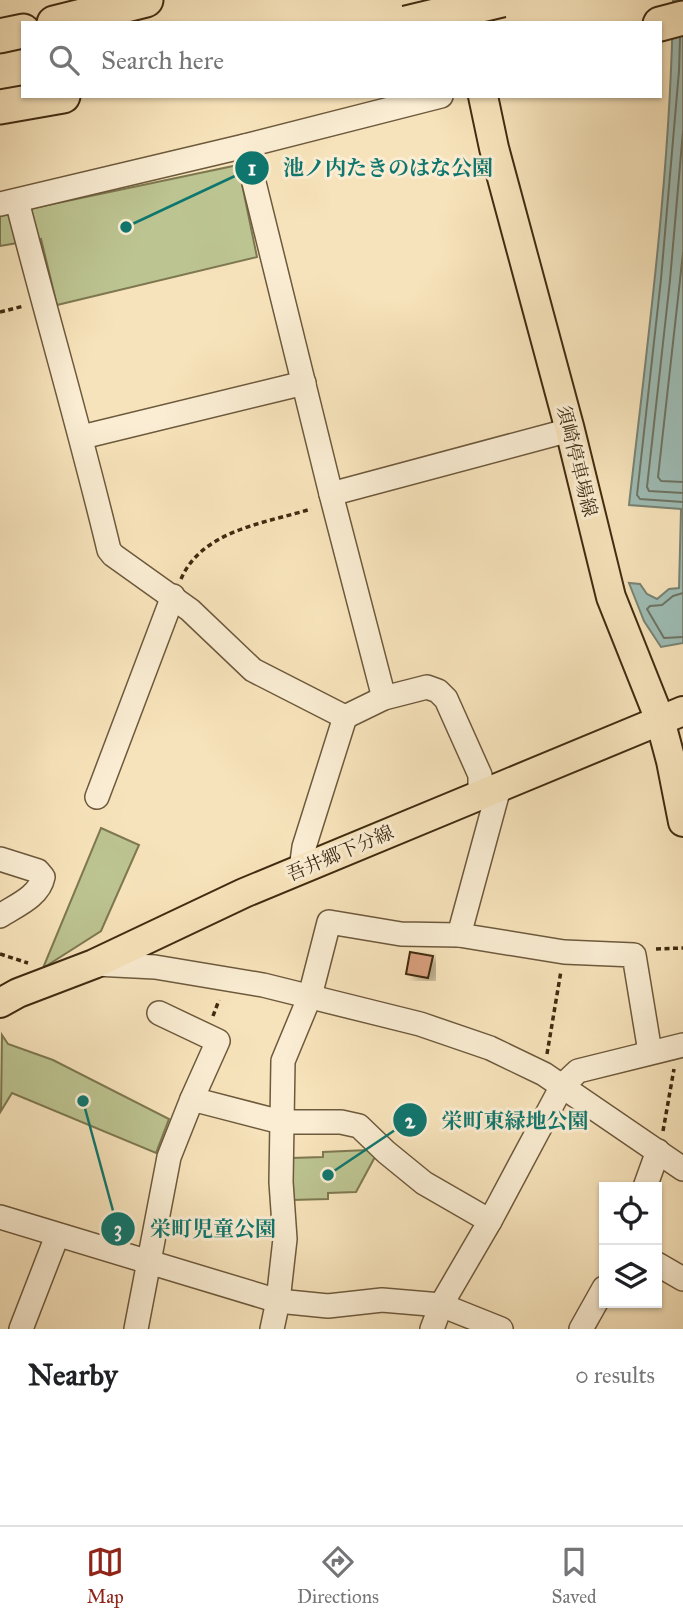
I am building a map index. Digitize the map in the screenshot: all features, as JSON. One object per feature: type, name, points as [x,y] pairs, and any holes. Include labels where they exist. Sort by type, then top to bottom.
[{"type":"highway","points":[[62,21],[146,0]]},
{"type":"highway","points":[[414,21],[502,0]]},
{"type":"highway","points":[[662,23],[683,18]]},
{"type":"highway","points":[[0,36],[21,31]]},
{"type":"highway","points":[[0,107],[52,98]]},
{"type":"main road","points":[[450,0],[456,21]]},
{"type":"main road","name":"須崎停車場線","points":[[483,98],[494,148],[570,430],[611,597],[671,715],[671,761],[683,822]]},
{"type":"main road","name":"吾井郷下分線","points":[[0,1003],[18,993],[94,964],[183,920],[301,869],[671,715]]},
{"type":"street","points":[[345,716],[253,670],[173,596],[109,550],[82,438],[45,310],[8,203],[433,98]]},
{"type":"street","points":[[245,146],[384,698]]},
{"type":"street","points":[[82,438],[304,383]]},
{"type":"street","points":[[332,498],[570,430]]},
{"type":"street","points":[[97,797],[173,596]]},
{"type":"street","points":[[301,869],[304,847],[345,716],[384,698],[428,687],[438,691],[446,699],[480,775],[490,790],[459,935]]},
{"type":"street","points":[[0,859],[38,871],[43,877],[41,886],[35,893],[0,916]]},
{"type":"street","points":[[272,1329],[285,1239],[281,1182],[283,1061],[310,996],[329,922],[401,934],[459,935],[564,952],[634,956],[650,1052]]},
{"type":"street","points":[[94,964],[155,967],[310,996],[421,1024],[490,1048],[553,1080],[683,1169]]},
{"type":"street","points":[[136,1329],[169,1157],[218,1041],[159,1013]]},
{"type":"street","points":[[432,1329],[441,1305],[490,1222],[553,1080],[578,1071],[680,1046]]},
{"type":"street","points":[[192,1099],[281,1122],[341,1122],[359,1126],[424,1183],[490,1222]]},
{"type":"street","points":[[647,1182],[657,1151]]},
{"type":"street","points":[[0,1217],[278,1301],[328,1306],[382,1300],[441,1305],[501,1329]]},
{"type":"street","points":[[21,1329],[57,1236]]},
{"type":"street","points":[[662,1267],[683,1279]]},
{"type":"street","points":[[581,1329],[599,1297]]},
{"type":"path","points":[[173,596],[184,572],[204,548],[224,536],[332,498]]},
{"type":"path","points":[[634,956],[648,949],[683,948]]},
{"type":"path","points":[[553,1080],[564,952]]},
{"type":"path","points":[[0,954],[31,964]]},
{"type":"path","points":[[205,1034],[228,979]]},
{"type":"path","points":[[657,1151],[668,1111],[680,1046]]},
{"type":"green space","points":[[238,165],[257,257],[57,305],[41,239],[0,246],[0,215]]},
{"type":"green space","points":[[101,828],[139,845],[101,931],[43,968]]},
{"type":"green space","points":[[2,1035],[8,1044],[53,1060],[169,1119],[156,1153],[12,1093],[1,1111]]},
{"type":"green space","points":[[368,1150],[376,1155],[356,1192],[328,1193],[328,1199],[292,1200],[291,1158],[323,1157],[323,1152]]},
{"type":"water","points":[[673,0],[683,0],[683,643],[661,647],[644,621],[629,583],[640,584],[647,594],[657,599],[669,589],[679,588],[681,509],[629,505],[663,190]]},
{"type":"building","points":[[410,952],[433,956],[428,978],[406,974]]},
{"type":"place","name":"池ノ内たきのはな公園","points":[[126,227]]},
{"type":"place","name":"栄町児童公園","points":[[83,1101]]},
{"type":"place","name":"栄町東緑地公園","points":[[328,1175]]}]
